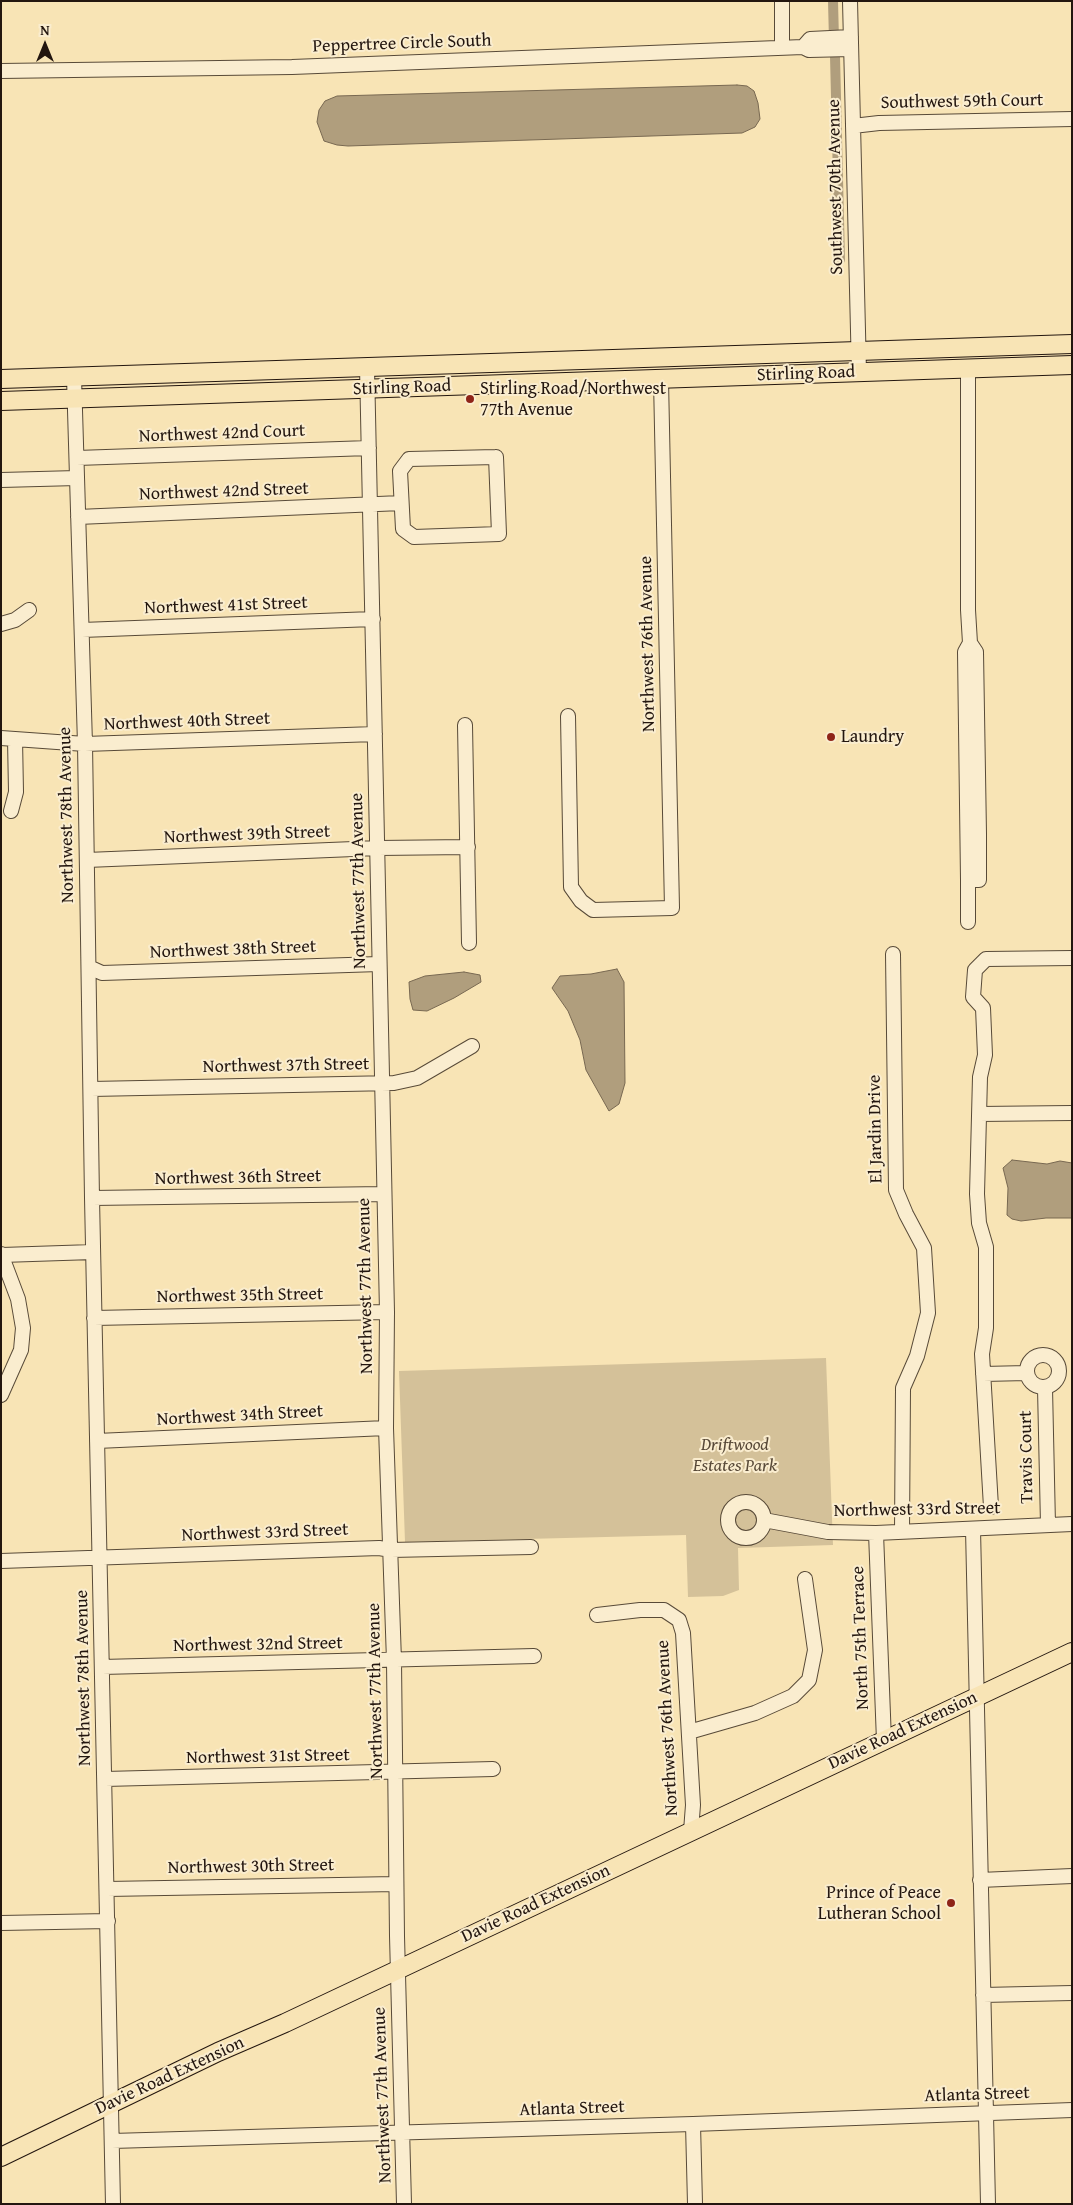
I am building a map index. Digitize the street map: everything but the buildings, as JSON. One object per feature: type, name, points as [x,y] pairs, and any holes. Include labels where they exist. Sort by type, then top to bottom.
[{"type":"main road","name":"Stirling Road","points":[[1,379],[1072,344]]},
{"type":"main road","name":"Stirling Road","points":[[1,401],[1072,365]]},
{"type":"main road","name":"Davie Road Extension","points":[[1,2157],[1072,1652]]},
{"type":"street","points":[[782,1],[782,48]]},
{"type":"street","name":"Southwest 70th Avenue","points":[[850,1],[859,372]]},
{"type":"street","name":"Peppertree Circle South","points":[[1,70],[292,67],[782,48],[803,46],[810,39],[851,43]]},
{"type":"street","name":"Southwest 59th Court","points":[[854,126],[878,123],[1072,118]]},
{"type":"street","name":"Northwest 77th Avenue","points":[[368,367],[387,1312],[386,1428],[394,1661],[398,2002],[404,2204]]},
{"type":"street","points":[[968,369],[968,610],[970,643],[976,652],[977,667],[979,844],[979,880],[968,880],[968,922]]},
{"type":"street","name":"Northwest 78th Avenue","points":[[74,377],[85,744],[94,1318],[111,2104]]},
{"type":"street","name":"Northwest 76th Avenue","points":[[568,716],[571,887],[581,902],[593,910],[672,908],[661,380]]},
{"type":"street","name":"Northwest 42nd Court","points":[[77,458],[369,448]]},
{"type":"street","points":[[496,457],[499,534],[414,537],[403,530],[401,503],[400,470],[409,459],[496,457]]},
{"type":"street","points":[[1,480],[77,478]]},
{"type":"street","name":"Northwest 42nd Street","points":[[78,517],[401,503]]},
{"type":"street","points":[[1,624],[15,620],[29,610]]},
{"type":"street","name":"Northwest 41st Street","points":[[82,630],[373,619]]},
{"type":"street","points":[[465,725],[469,943]]},
{"type":"street","name":"Northwest 40th Street","points":[[8,739],[85,744],[375,734]]},
{"type":"street","points":[[8,739],[16,792],[11,811]]},
{"type":"street","name":"Northwest 39th Street","points":[[87,860],[378,848],[468,847]]},
{"type":"street","name":"El Jardin Drive","points":[[892,954],[896,1190],[924,1248],[928,1313],[917,1356],[904,1388],[902,1532]]},
{"type":"street","points":[[990,1507],[982,1354],[986,1328],[986,1247],[979,1223],[977,1194],[980,1077],[985,1055],[983,1008],[973,996],[975,970],[986,959],[1072,958]]},
{"type":"street","name":"Northwest 38th Street","points":[[89,966],[102,973],[379,964]]},
{"type":"street","name":"Northwest 37th Street","points":[[91,1089],[394,1083],[417,1078],[472,1046]]},
{"type":"street","points":[[979,1114],[1072,1113]]},
{"type":"street","name":"Northwest 36th Street","points":[[92,1198],[384,1194]]},
{"type":"street","points":[[1,1394],[21,1350],[23,1328],[18,1299],[1,1255],[93,1252]]},
{"type":"street","name":"Northwest 35th Street","points":[[94,1318],[387,1312]]},
{"type":"street","name":"Travis Court","points":[[1042,1355],[1054,1359],[1066,1370],[1056,1382],[1044,1388],[1032,1384],[1027,1373],[1031,1360],[1042,1355]]},
{"type":"street","points":[[983,1374],[1027,1373]]},
{"type":"street","name":"Travis Court","points":[[1044,1388],[1048,1525]]},
{"type":"street","name":"Northwest 34th Street","points":[[97,1441],[386,1428]]},
{"type":"street","name":"Northwest 33rd Street","points":[[764,1520],[828,1532],[876,1533],[1072,1524]]},
{"type":"street","points":[[973,1528],[988,2204]]},
{"type":"street","name":"North 75th Terrace","points":[[876,1533],[884,1741]]},
{"type":"street","name":"Northwest 33rd Street","points":[[1,1561],[379,1548],[391,1550],[531,1547]]},
{"type":"street","points":[[689,1732],[754,1713],[793,1696],[809,1680],[815,1650],[805,1579]]},
{"type":"street","name":"Northwest 76th Avenue","points":[[597,1615],[640,1610],[664,1610],[679,1620],[683,1633],[689,1732],[693,1805],[691,1831]]},
{"type":"street","name":"Northwest 32nd Street","points":[[102,1667],[534,1656]]},
{"type":"street","name":"Northwest 31st Street","points":[[105,1779],[493,1769]]},
{"type":"street","points":[[980,1880],[1072,1876]]},
{"type":"street","name":"Northwest 30th Street","points":[[107,1889],[396,1884]]},
{"type":"street","points":[[1,1922],[108,1921]]},
{"type":"street","points":[[983,1996],[1072,1993]]},
{"type":"street","points":[[111,2104],[113,2204]]},
{"type":"street","name":"Atlanta Street","points":[[112,2141],[693,2124],[1072,2110]]},
{"type":"street","points":[[693,2124],[695,2204]]},
{"type":"green space","name":"Driftwood Estates Park","points":[[826,1358],[833,1545],[738,1548],[739,1590],[723,1596],[688,1597],[686,1535],[405,1542],[399,1371]]},
{"type":"shaded area","points":[[747,86],[754,91],[760,119],[755,127],[742,133],[348,146],[324,141],[317,122],[319,110],[325,101],[337,96]]},
{"type":"shaded area","points":[[617,969],[624,982],[625,1083],[619,1104],[609,1111],[586,1070],[580,1040],[568,1011],[552,988],[560,976],[591,974]]},
{"type":"shaded area","points":[[464,972],[480,975],[481,982],[427,1011],[413,1010],[409,982],[425,976]]},
{"type":"shaded area","points":[[1012,1160],[1047,1164],[1060,1161],[1072,1163],[1072,1218],[1046,1218],[1021,1221],[1012,1219],[1007,1215],[1008,1188],[1003,1168]]},
{"type":"waterway","points":[[833,1],[834,40]]},
{"type":"waterway","points":[[835,56],[840,260]]},
{"type":"place","name":"Stirling Road/Northwest 77th Avenue","points":[[470,399]]},
{"type":"place","name":"Laundry","points":[[831,737]]},
{"type":"place","name":"Prince of Peace Lutheran School","points":[[951,1903]]}]
